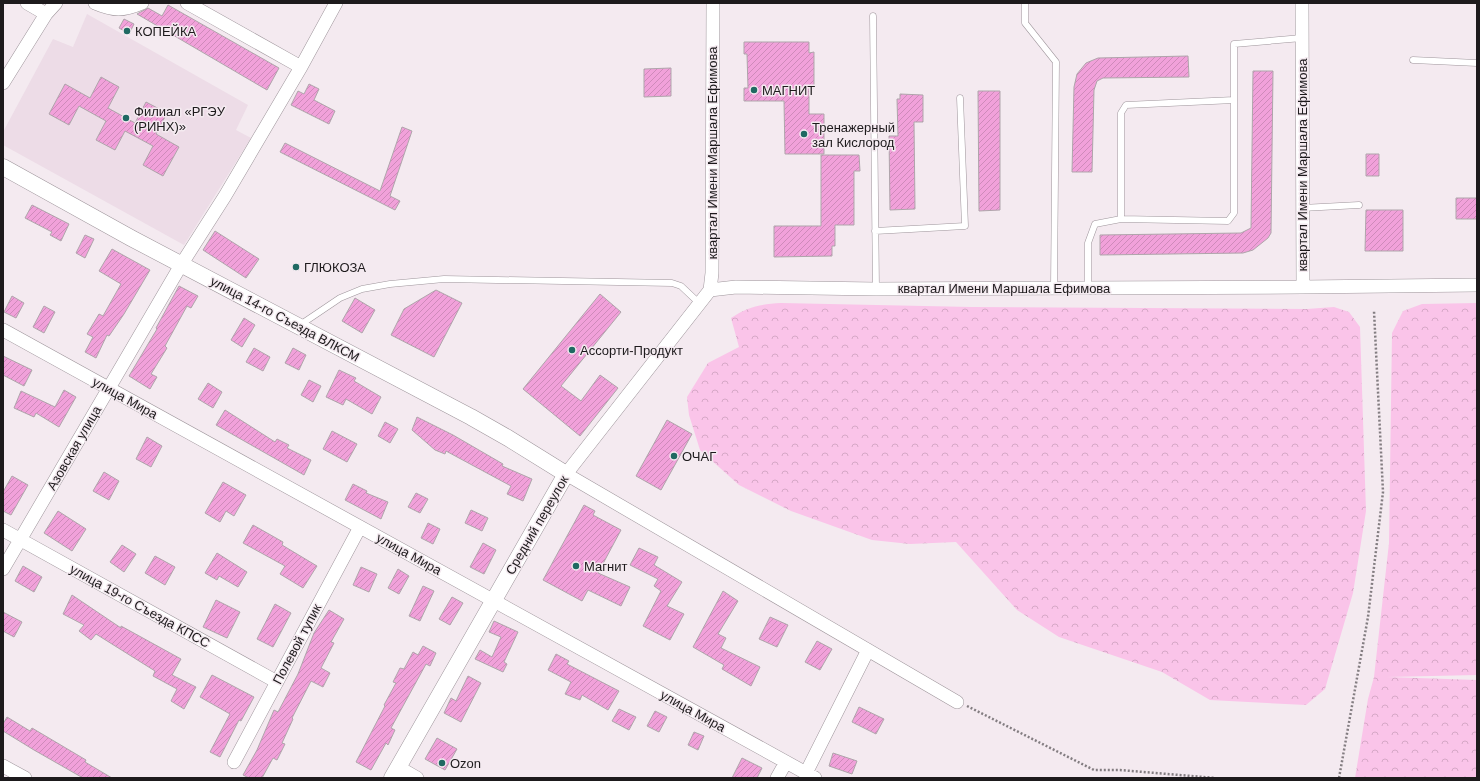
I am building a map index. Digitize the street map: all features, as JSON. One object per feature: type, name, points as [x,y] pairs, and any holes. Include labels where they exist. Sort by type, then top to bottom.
[{"type":"street","points":[[27,3],[46,14]]},
{"type":"street","points":[[3,83],[46,14],[56,3]]},
{"type":"street","points":[[95,3],[107,8],[126,10],[142,3]]},
{"type":"street","points":[[187,3],[301,67]]},
{"type":"street","name":"Азовская улица","points":[[3,569],[181,265],[226,196],[301,67],[336,3]]},
{"type":"street","name":"квартал Имени Маршала Ефимова","points":[[713,3],[712,273],[710,290],[736,287],[876,289],[1303,287],[1302,3]]},
{"type":"street","name":"улица 14-го Съезда ВЛКСМ","points":[[3,167],[181,265],[484,424],[566,474]]},
{"type":"street","points":[[1303,287],[1477,286]]},
{"type":"street","name":"Средний переулок","points":[[395,773],[492,600],[566,474],[710,290]]},
{"type":"street","name":"улица Мира","points":[[3,330],[810,775]]},
{"type":"street","points":[[566,474],[957,702]]},
{"type":"street","name":"Полевой тупик","points":[[234,762],[360,527]]},
{"type":"street","name":"улица 19-го Съезда КПСС","points":[[3,530],[277,682]]},
{"type":"street","points":[[810,775],[868,650]]},
{"type":"street","points":[[776,778],[786,762]]},
{"type":"street","points":[[3,766],[25,778]]},
{"type":"street","points":[[395,773],[417,778]]},
{"type":"lane","points":[[1025,3],[1025,23],[1056,62],[1054,288]]},
{"type":"lane","points":[[873,16],[876,289]]},
{"type":"lane","points":[[1088,288],[1088,243],[1095,224],[1120,219],[1228,221],[1234,213],[1234,44],[1302,38]]},
{"type":"lane","points":[[1413,60],[1477,63]]},
{"type":"lane","points":[[875,231],[965,226],[960,98]]},
{"type":"lane","points":[[1120,219],[1120,113],[1126,105],[1234,100]]},
{"type":"lane","points":[[1302,208],[1359,205]]},
{"type":"lane","points":[[298,326],[340,298],[362,289],[390,284],[444,279],[672,283],[681,286],[699,303]]},
{"type":"path","points":[[1339,778],[1368,617],[1384,492],[1374,311]]},
{"type":"path","points":[[957,702],[1094,770],[1120,770],[1214,778]]},
{"type":"shaded area","name":"Филиал «РГЭУ (РИНХ)»","points":[[87,14],[248,105],[236,130],[251,138],[184,245],[3,145],[3,132],[53,39],[73,47]]},
{"type":"green space","points":[[781,303],[972,307],[1307,309],[1334,307],[1349,312],[1360,327],[1366,511],[1353,593],[1325,689],[1306,705],[1210,700],[1162,672],[1059,637],[1017,610],[956,542],[910,544],[872,540],[791,511],[739,485],[700,450],[689,415],[687,397],[708,363],[739,347],[731,318],[754,307]]},
{"type":"green space","points":[[1477,303],[1477,675],[1387,677],[1477,680],[1477,778],[1355,778],[1368,699],[1374,677],[1389,543],[1392,333],[1403,311],[1422,304]]},
{"type":"building","points":[[168,5],[279,68],[267,90],[137,14],[148,8],[162,16]]},
{"type":"building","points":[[124,19],[134,24],[129,34],[119,28]]},
{"type":"building","points":[[744,42],[809,42],[809,53],[814,52],[814,88],[809,88],[809,114],[824,114],[824,154],[785,154],[784,101],[744,101],[744,88],[748,88],[747,54],[744,54]]},
{"type":"building","points":[[1188,56],[1189,77],[1103,78],[1097,81],[1094,90],[1092,172],[1072,172],[1074,87],[1077,74],[1086,63],[1098,58]]},
{"type":"building","points":[[671,68],[671,96],[644,97],[644,69]]},
{"type":"building","points":[[1253,71],[1273,71],[1271,233],[1268,238],[1253,250],[1243,253],[1100,255],[1100,235],[1241,233],[1251,228]]},
{"type":"building","points":[[101,77],[119,87],[108,108],[135,123],[146,102],[167,113],[156,134],[179,147],[163,176],[143,165],[153,146],[125,131],[115,150],[96,140],[106,121],[79,106],[69,125],[49,114],[65,84],[90,98]]},
{"type":"building","points":[[309,84],[319,89],[314,100],[335,111],[329,124],[291,105],[298,91],[304,94]]},
{"type":"building","points":[[978,91],[1000,91],[1000,210],[979,211]]},
{"type":"building","points":[[900,94],[923,95],[923,122],[914,122],[915,209],[890,210],[889,136],[898,136],[897,99],[900,99]]},
{"type":"building","points":[[402,127],[412,131],[390,196],[400,201],[395,210],[280,152],[285,143],[380,191]]},
{"type":"building","points":[[1366,154],[1379,154],[1379,176],[1366,176]]},
{"type":"building","points":[[821,155],[859,155],[860,171],[854,171],[854,225],[835,225],[835,246],[832,246],[832,256],[774,257],[774,226],[821,226]]},
{"type":"building","points":[[1456,198],[1477,198],[1477,219],[1456,219]]},
{"type":"building","points":[[32,205],[69,224],[61,241],[50,235],[52,232],[25,218]]},
{"type":"building","points":[[1366,210],[1403,210],[1403,251],[1365,251]]},
{"type":"building","points":[[215,231],[259,259],[246,278],[203,250]]},
{"type":"building","points":[[85,235],[94,239],[85,258],[76,253]]},
{"type":"building","points":[[112,249],[150,270],[124,314],[109,336],[107,335],[96,358],[85,352],[93,337],[87,334],[99,314],[103,316],[121,284],[99,271]]},
{"type":"building","points":[[179,286],[198,296],[191,308],[187,306],[165,346],[167,348],[151,374],[157,377],[150,389],[129,376],[157,329],[156,328]]},
{"type":"building","points":[[436,290],[462,303],[434,357],[391,335],[404,309]]},
{"type":"building","name":"Ассорти-Продукт","points":[[600,294],[621,312],[561,386],[581,401],[600,375],[618,388],[580,436],[523,389]]},
{"type":"building","points":[[12,296],[24,303],[16,318],[4,312]]},
{"type":"building","points":[[355,298],[375,310],[362,333],[342,321]]},
{"type":"building","points":[[44,306],[55,312],[44,333],[33,327]]},
{"type":"building","points":[[244,318],[255,325],[242,347],[231,340]]},
{"type":"building","points":[[254,348],[270,357],[263,371],[246,362]]},
{"type":"building","points":[[293,348],[306,355],[299,370],[285,363]]},
{"type":"building","points":[[3,356],[32,370],[24,386],[3,375]]},
{"type":"building","points":[[339,370],[356,378],[354,381],[381,397],[372,414],[346,399],[343,405],[326,397]]},
{"type":"building","points":[[309,380],[321,386],[313,402],[301,395]]},
{"type":"building","points":[[208,383],[222,392],[213,408],[198,399]]},
{"type":"building","points":[[64,390],[76,397],[59,427],[36,413],[34,417],[14,408],[21,391],[55,407]]},
{"type":"building","points":[[225,410],[275,442],[277,439],[289,445],[287,448],[311,460],[304,475],[216,425]]},
{"type":"building","points":[[417,417],[453,435],[503,464],[502,466],[532,479],[523,501],[507,494],[511,486],[446,451],[445,454],[435,450],[412,430]]},
{"type":"building","points":[[667,420],[692,434],[661,490],[636,476]]},
{"type":"building","points":[[385,422],[398,429],[390,443],[378,436]]},
{"type":"building","points":[[332,431],[357,444],[347,462],[323,449]]},
{"type":"building","points":[[147,437],[162,446],[151,467],[136,459]]},
{"type":"building","points":[[104,472],[119,481],[109,500],[93,491]]},
{"type":"building","points":[[12,476],[28,485],[11,515],[3,511],[3,492]]},
{"type":"building","points":[[223,482],[246,495],[234,516],[226,511],[220,522],[205,513]]},
{"type":"building","points":[[353,484],[367,491],[366,493],[388,502],[381,519],[345,500]]},
{"type":"building","points":[[416,493],[428,499],[420,513],[408,507]]},
{"type":"building","points":[[584,505],[595,511],[593,515],[621,530],[598,573],[630,587],[621,606],[588,590],[582,601],[543,580]]},
{"type":"building","points":[[471,510],[488,518],[482,531],[465,523]]},
{"type":"building","points":[[58,511],[86,529],[72,551],[44,533]]},
{"type":"building","points":[[428,523],[440,529],[433,544],[421,538]]},
{"type":"building","points":[[253,525],[283,542],[282,545],[317,566],[303,588],[280,574],[285,566],[243,543]]},
{"type":"building","points":[[483,543],[496,550],[484,574],[470,567]]},
{"type":"building","points":[[122,545],[136,554],[124,572],[110,562]]},
{"type":"building","points":[[639,548],[658,557],[654,565],[682,582],[667,606],[684,614],[670,640],[643,626],[661,591],[654,586],[658,579],[630,565]]},
{"type":"building","points":[[217,553],[247,572],[238,587],[219,576],[217,580],[205,573]]},
{"type":"building","points":[[155,556],[175,567],[165,585],[145,573]]},
{"type":"building","points":[[23,566],[42,577],[34,592],[15,581]]},
{"type":"building","points":[[361,567],[377,574],[369,592],[353,585]]},
{"type":"building","points":[[398,569],[409,576],[399,594],[388,588]]},
{"type":"building","points":[[423,586],[434,591],[420,621],[409,616]]},
{"type":"building","points":[[723,591],[738,601],[718,634],[726,638],[721,648],[760,667],[751,686],[722,669],[724,665],[693,647]]},
{"type":"building","points":[[72,595],[121,628],[121,626],[181,659],[172,675],[196,687],[184,709],[171,701],[177,689],[153,676],[155,671],[96,634],[91,640],[79,631],[84,625],[63,614]]},
{"type":"building","points":[[452,597],[463,603],[450,625],[439,619]]},
{"type":"building","points":[[216,600],[240,612],[227,638],[203,627]]},
{"type":"building","points":[[275,604],[291,613],[273,647],[257,639]]},
{"type":"building","points":[[329,610],[344,619],[331,642],[334,643],[321,668],[330,673],[323,687],[311,681],[292,718],[293,719],[282,743],[285,744],[277,760],[273,758],[262,778],[249,778],[243,775],[257,750],[274,710],[278,712],[298,674],[314,633]]},
{"type":"building","points":[[3,612],[22,622],[14,637],[3,631]]},
{"type":"building","points":[[770,617],[788,625],[777,647],[759,639]]},
{"type":"building","points":[[494,621],[518,632],[504,662],[507,664],[503,672],[475,659],[480,650],[492,657],[501,637],[489,632]]},
{"type":"building","points":[[817,641],[832,649],[820,670],[805,662]]},
{"type":"building","points":[[423,646],[436,653],[430,666],[426,664],[391,728],[395,730],[388,745],[386,743],[371,770],[356,762],[396,683],[393,682],[400,668],[404,669],[413,652],[418,655]]},
{"type":"building","points":[[556,654],[569,661],[567,664],[619,691],[608,710],[582,695],[580,700],[565,694],[571,682],[548,670]]},
{"type":"building","points":[[212,675],[254,697],[241,721],[239,720],[220,757],[210,752],[230,714],[200,697]]},
{"type":"building","points":[[468,676],[481,683],[461,722],[444,713],[451,698],[456,701]]},
{"type":"building","points":[[859,707],[884,719],[876,734],[852,722]]},
{"type":"building","points":[[619,709],[636,717],[629,730],[612,721]]},
{"type":"building","points":[[655,711],[667,717],[659,732],[647,726]]},
{"type":"building","points":[[7,717],[30,731],[32,728],[86,760],[85,762],[112,778],[83,778],[34,750],[3,731],[3,724]]},
{"type":"building","points":[[694,732],[704,736],[698,750],[688,745]]},
{"type":"building","points":[[437,738],[457,749],[445,770],[425,759]]},
{"type":"building","points":[[833,753],[857,761],[852,774],[829,766]]},
{"type":"building","points":[[742,758],[762,768],[757,778],[732,778]]},
{"type":"place","name":"КОПЕЙКА","points":[[127,31]]},
{"type":"place","name":"МАГНИТ","points":[[754,90]]},
{"type":"place","name":"Филиал «РГЭУ (РИНХ)»","points":[[126,118]]},
{"type":"place","name":"Тренажерный зал Кислород","points":[[804,134]]},
{"type":"place","name":"ГЛЮКОЗА","points":[[296,267]]},
{"type":"place","name":"Ассорти-Продукт","points":[[572,350]]},
{"type":"place","name":"ОЧАГ","points":[[674,456]]},
{"type":"place","name":"Магнит","points":[[576,566]]},
{"type":"place","name":"Ozon","points":[[442,763]]}]
